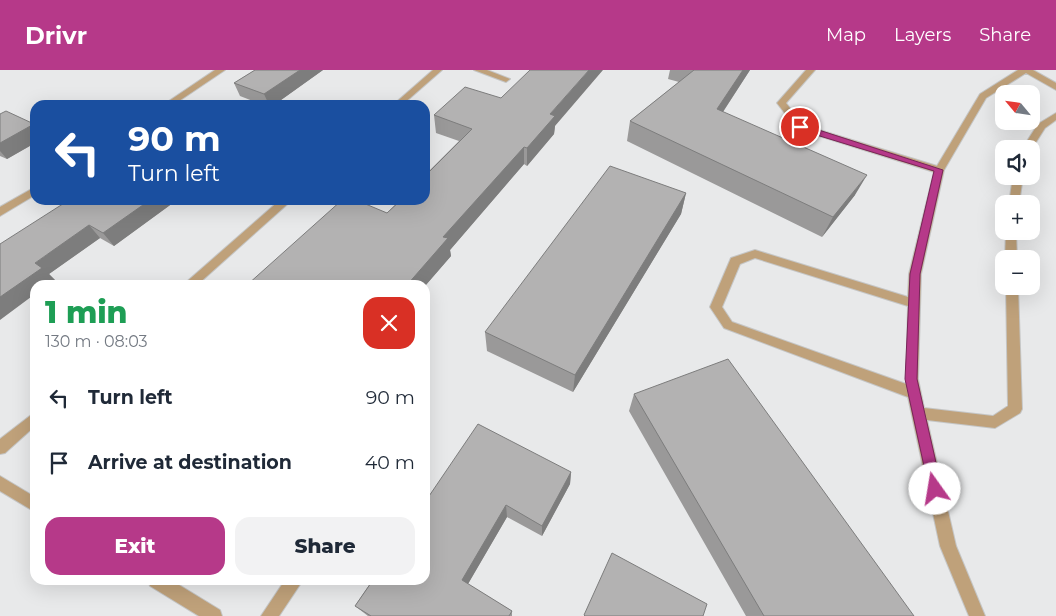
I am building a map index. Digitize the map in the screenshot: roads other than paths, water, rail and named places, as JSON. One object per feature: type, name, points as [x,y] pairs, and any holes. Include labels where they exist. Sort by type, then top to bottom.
[{"type":"street","points":[[175,100],[221,70]]},
{"type":"street","points":[[403,100],[438,70]]},
{"type":"street","points":[[478,70],[506,79]]},
{"type":"street","points":[[811,70],[781,103],[800,127],[939,170]]},
{"type":"street","points":[[977,616],[948,546],[911,379],[915,274],[939,170],[983,96],[1025,70],[1056,87]]},
{"type":"street","points":[[1032,140],[1041,126],[1056,116]]},
{"type":"street","points":[[0,212],[30,193]]},
{"type":"street","points":[[195,280],[281,205]]},
{"type":"street","points":[[914,303],[755,254],[735,261],[716,306],[728,325],[914,393]]},
{"type":"street","points":[[918,413],[995,422],[1015,409],[1012,295]]},
{"type":"street","points":[[0,448],[30,422]]},
{"type":"street","points":[[0,483],[30,502]]},
{"type":"street","points":[[164,585],[214,616]]},
{"type":"street","points":[[269,616],[291,585]]}]
